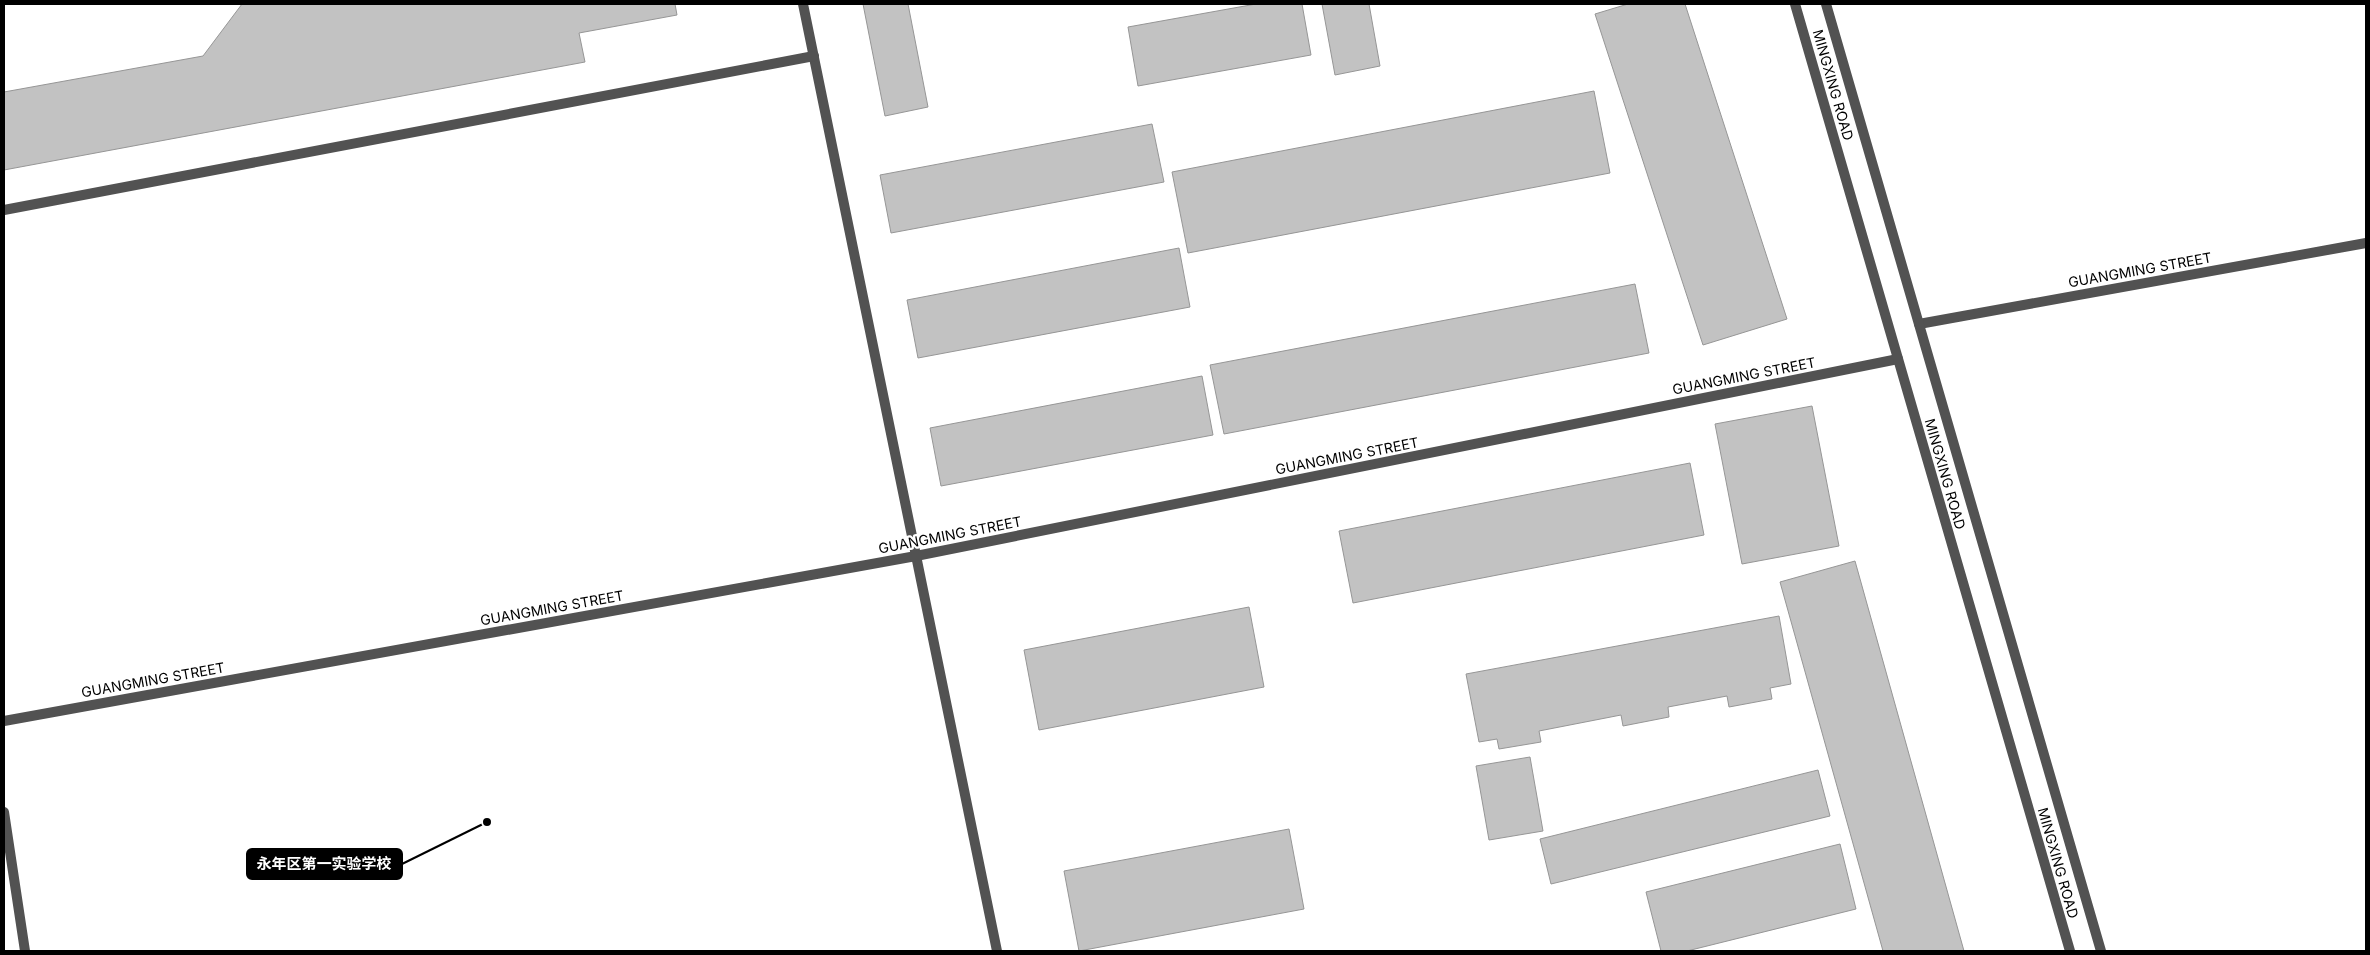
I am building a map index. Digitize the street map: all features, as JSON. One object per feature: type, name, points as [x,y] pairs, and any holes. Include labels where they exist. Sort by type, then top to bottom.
[{"type":"street","points":[[803,4],[997,951]]},
{"type":"street","name":"MINGXING ROAD","points":[[1795,4],[2070,951]]},
{"type":"street","name":"MINGXING ROAD","points":[[1826,4],[2101,951]]},
{"type":"street","points":[[4,210],[814,56]]},
{"type":"street","name":"GUANGMING STREET","points":[[1919,324],[2366,242]]},
{"type":"street","name":"GUANGMING STREET","points":[[4,721],[916,556],[1898,359]]},
{"type":"street","points":[[4,812],[25,951]]},
{"type":"building","points":[[242,4],[675,4],[677,15],[579,33],[585,62],[4,170],[4,92],[203,56]]},
{"type":"building","points":[[863,4],[908,4],[928,107],[885,116]]},
{"type":"building","points":[[1256,4],[1302,4],[1311,55],[1138,86],[1128,27]]},
{"type":"building","points":[[1322,4],[1369,4],[1380,66],[1335,75]]},
{"type":"building","points":[[1628,4],[1685,4],[1787,319],[1703,345],[1595,14]]},
{"type":"building","points":[[1594,91],[1610,173],[1188,253],[1172,172]]},
{"type":"building","points":[[1152,124],[1164,182],[891,233],[880,175]]},
{"type":"building","points":[[1179,248],[1190,307],[918,358],[907,300]]},
{"type":"building","points":[[1635,284],[1649,353],[1224,434],[1210,365]]},
{"type":"building","points":[[1202,376],[1213,435],[941,486],[930,428]]},
{"type":"building","points":[[1812,406],[1839,546],[1742,564],[1715,424]]},
{"type":"building","points":[[1690,463],[1704,535],[1353,603],[1339,531]]},
{"type":"building","points":[[1855,561],[1964,951],[1883,951],[1780,582]]},
{"type":"building","points":[[1249,607],[1264,687],[1039,730],[1024,650]]},
{"type":"building","points":[[1779,616],[1791,684],[1770,688],[1772,699],[1729,707],[1727,696],[1668,707],[1669,717],[1623,726],[1621,715],[1539,731],[1541,742],[1499,749],[1497,739],[1479,742],[1466,674]]},
{"type":"building","points":[[1530,757],[1543,831],[1489,840],[1476,766]]},
{"type":"building","points":[[1818,770],[1830,816],[1551,884],[1540,839]]},
{"type":"building","points":[[1289,829],[1304,909],[1079,951],[1064,871]]},
{"type":"building","points":[[1840,844],[1856,909],[1687,951],[1661,951],[1646,892]]},
{"type":"place","name":"永年区第一实验学校","points":[[487,822]]}]
